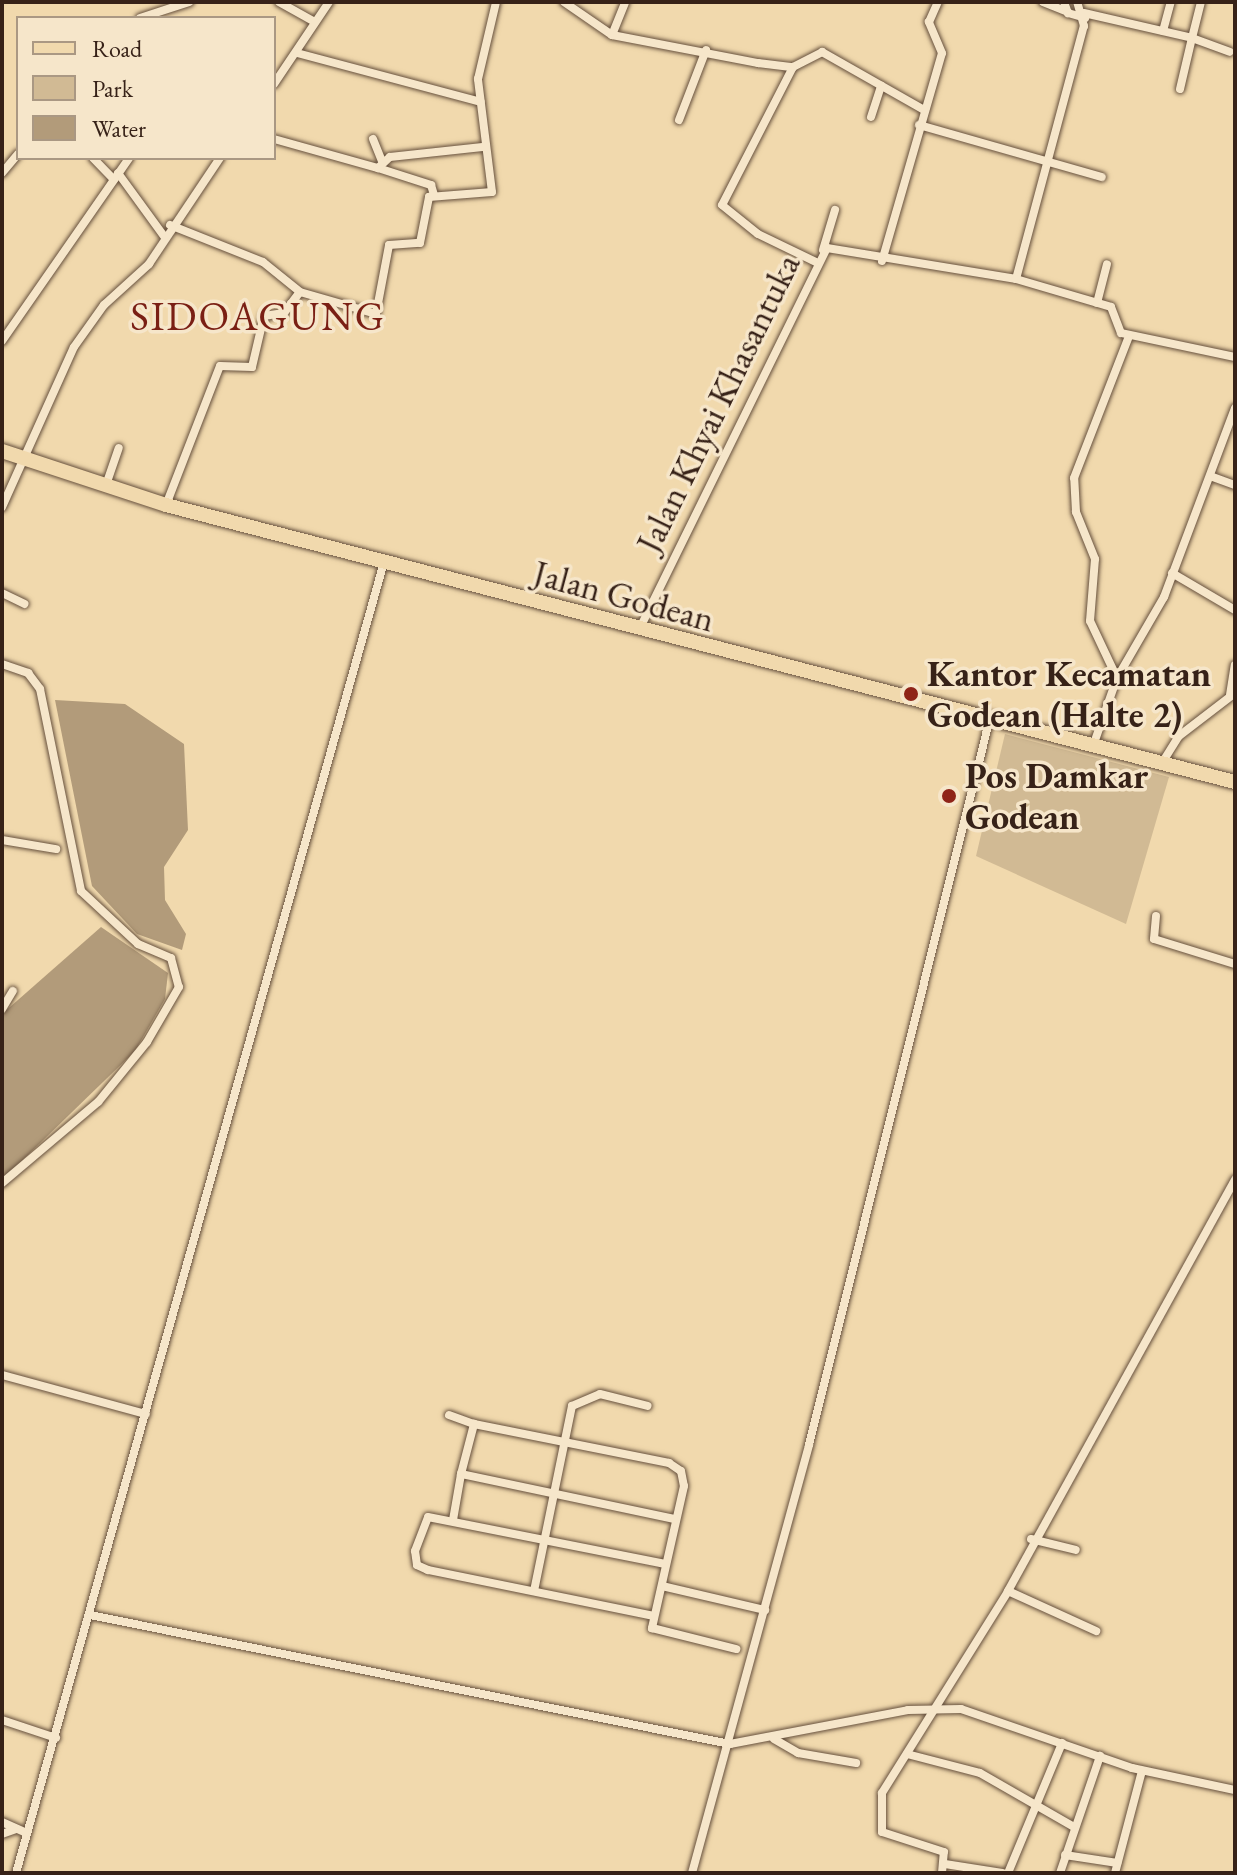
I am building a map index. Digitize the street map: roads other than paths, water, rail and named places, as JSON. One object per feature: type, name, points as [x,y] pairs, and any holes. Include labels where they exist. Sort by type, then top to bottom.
[{"type":"main road","name":"Jalan Godean","points":[[2,451],[166,505],[1091,751],[1235,782]]},
{"type":"street","points":[[146,16],[189,2]]},
{"type":"street","points":[[279,2],[315,22]]},
{"type":"street","points":[[276,81],[329,2]]},
{"type":"street","points":[[434,195],[487,197],[492,188],[482,147],[478,79],[496,2]]},
{"type":"street","points":[[564,2],[612,35],[793,67]]},
{"type":"street","points":[[612,35],[625,2]]},
{"type":"street","points":[[882,261],[942,53],[929,22],[938,2]]},
{"type":"street","points":[[1043,2],[1068,13],[1163,31],[1230,52]]},
{"type":"street","points":[[1064,2],[1068,13]]},
{"type":"street","points":[[1016,279],[1085,16],[1077,2]]},
{"type":"street","points":[[1163,31],[1171,2]]},
{"type":"street","points":[[1180,89],[1201,2]]},
{"type":"street","points":[[679,120],[706,50]]},
{"type":"street","points":[[816,262],[758,234],[722,205],[793,67],[822,52],[924,110]]},
{"type":"street","points":[[297,53],[481,102]]},
{"type":"street","points":[[871,117],[881,86]]},
{"type":"street","points":[[919,125],[1045,165],[1102,177]]},
{"type":"street","points":[[170,225],[263,262],[300,292],[376,314],[389,245],[420,243],[434,195],[431,185],[380,164],[276,139]]},
{"type":"street","points":[[373,139],[380,164]]},
{"type":"street","points":[[380,164],[482,147]]},
{"type":"street","points":[[2,173],[16,156]]},
{"type":"street","points":[[96,160],[116,176],[164,236]]},
{"type":"street","points":[[2,341],[128,160]]},
{"type":"street","points":[[2,507],[74,347],[164,236],[219,160]]},
{"type":"street","points":[[823,250],[835,210]]},
{"type":"street","name":"Jalan Khyai Khasantuka","points":[[639,631],[823,250],[1016,279],[1097,303]]},
{"type":"street","points":[[1107,264],[1097,303],[1112,308],[1118,330],[1129,336],[1235,357]]},
{"type":"street","points":[[166,505],[220,366],[252,367],[264,316],[284,313],[300,292]]},
{"type":"street","points":[[1117,678],[1090,621],[1095,559],[1076,512],[1074,478],[1129,336]]},
{"type":"street","points":[[1091,751],[1117,678],[1172,573],[1235,408]]},
{"type":"street","points":[[106,485],[119,448]]},
{"type":"street","points":[[1210,476],[1235,485]]},
{"type":"street","points":[[16,1873],[384,562]]},
{"type":"street","points":[[1172,573],[1235,610]]},
{"type":"street","points":[[2,593],[25,604]]},
{"type":"street","points":[[2,664],[28,673],[40,689],[81,891],[138,944],[171,958],[179,987],[98,1102],[2,1183]]},
{"type":"street","points":[[1160,766],[1179,736],[1232,694],[1235,665]]},
{"type":"street","points":[[692,1873],[765,1610],[989,722]]},
{"type":"street","points":[[2,840],[56,849]]},
{"type":"street","points":[[1156,916],[1154,939],[1235,964]]},
{"type":"street","points":[[2,1009],[13,991]]},
{"type":"street","points":[[1062,1743],[1005,1873],[944,1868],[944,1852],[882,1832],[882,1793],[1008,1591],[1031,1539],[1235,1179]]},
{"type":"street","points":[[2,1375],[146,1414]]},
{"type":"street","points":[[534,1591],[580,1398],[600,1394],[648,1406]]},
{"type":"street","points":[[449,1415],[474,1424],[681,1471],[675,1519],[652,1628],[736,1649]]},
{"type":"street","points":[[453,1520],[474,1424]]},
{"type":"street","points":[[461,1474],[555,1498],[675,1519]]},
{"type":"street","points":[[654,1616],[417,1565],[415,1551],[428,1517],[665,1564]]},
{"type":"street","points":[[1031,1539],[1076,1550]]},
{"type":"street","points":[[662,1586],[765,1610]]},
{"type":"street","points":[[1008,1591],[1096,1631]]},
{"type":"street","points":[[90,1615],[730,1744],[773,1739],[938,1707],[1062,1743],[1142,1771],[1235,1790]]},
{"type":"street","points":[[2,1720],[56,1738]]},
{"type":"street","points":[[773,1739],[798,1753],[856,1763]]},
{"type":"street","points":[[907,1754],[980,1773],[1032,1809],[1074,1827]]},
{"type":"street","points":[[1060,1873],[1100,1756]]},
{"type":"street","points":[[1065,1855],[1116,1868],[1142,1771]]},
{"type":"street","points":[[2,1822],[27,1833]]},
{"type":"street","points":[[2,1834],[16,1829]]},
{"type":"water","points":[[55,700],[125,704],[184,744],[188,830],[164,867],[165,900],[186,934],[182,950],[137,934],[92,886]]},
{"type":"water","points":[[101,927],[168,973],[165,999],[135,1051],[2,1180],[2,1014]]},
{"type":"place","name":"Kantor Kecamatan Godean (Halte 2)","points":[[911,694]]},
{"type":"place","name":"Pos Damkar Godean","points":[[949,796]]},
{"type":"district","name":"SIDOAGUNG","points":[[258,316]]}]
